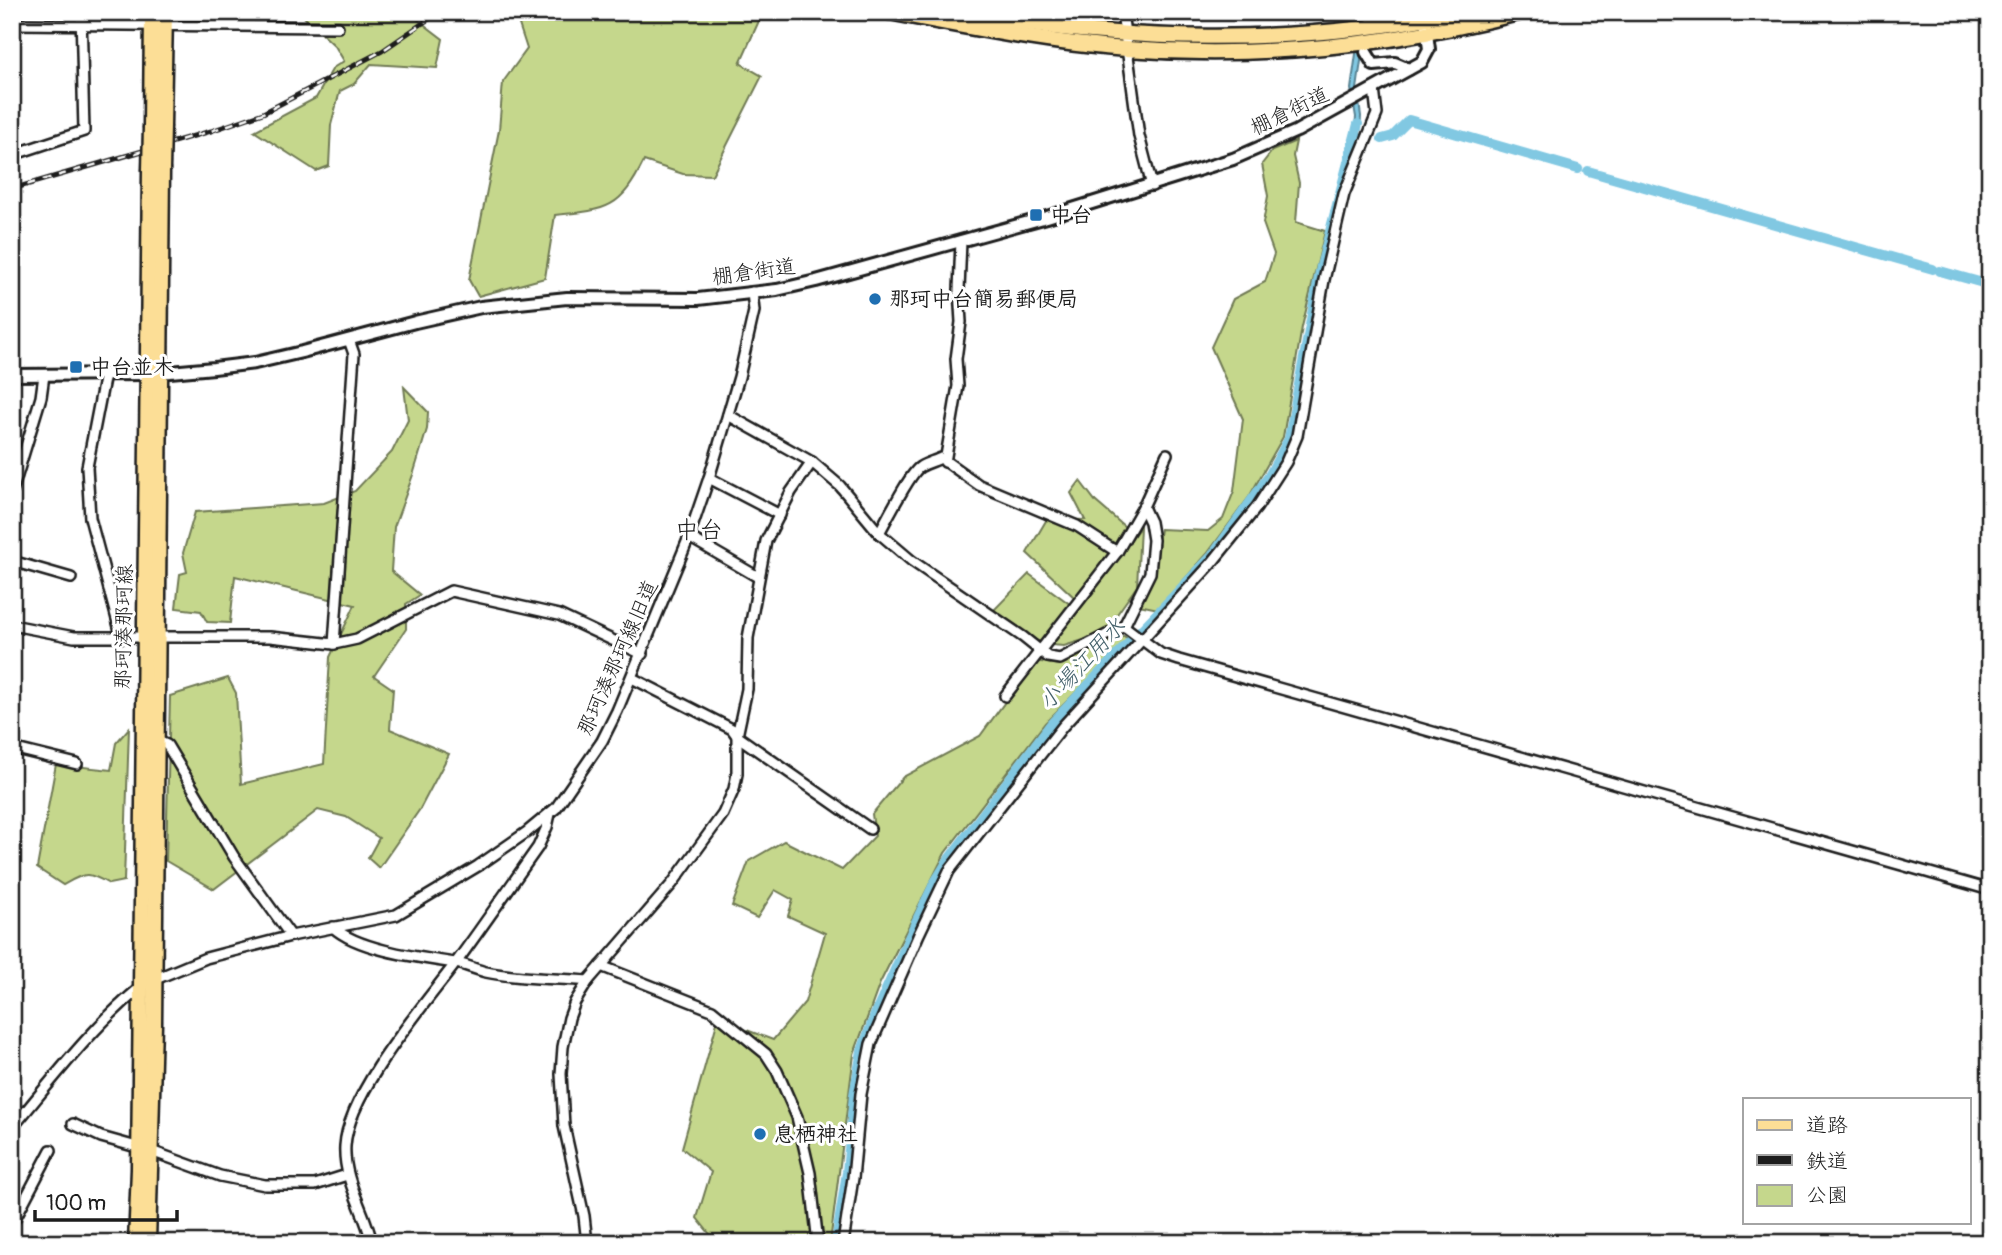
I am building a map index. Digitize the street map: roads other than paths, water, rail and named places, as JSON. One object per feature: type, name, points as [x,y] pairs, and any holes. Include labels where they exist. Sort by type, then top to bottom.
[{"type":"main road","points":[[889,12],[1026,38],[1127,49],[1218,52],[1288,49],[1522,12]]},
{"type":"main road","points":[[956,12],[1073,29],[1237,37],[1426,26],[1459,12]]},
{"type":"main road","name":"那珂湊那珂線","points":[[148,1243],[140,988],[152,637],[158,19]]},
{"type":"main road","name":"那珂湊那珂線","points":[[135,1243],[145,1150],[153,979],[156,740],[152,637]]},
{"type":"street","points":[[12,155],[84,131],[81,12]]},
{"type":"street","points":[[1122,12],[1139,136],[1152,186]]},
{"type":"street","points":[[12,24],[81,25],[158,19],[338,27]]},
{"type":"street","name":"棚倉街道","points":[[12,375],[155,373],[255,363],[481,307],[567,298],[698,299],[816,281],[1152,186],[1262,147],[1374,89],[1427,57],[1429,50],[1426,26]]},
{"type":"street","points":[[1366,52],[1374,65],[1395,64],[1409,69]]},
{"type":"street","points":[[843,1243],[853,1178],[862,1082],[871,1044],[939,890],[960,855],[1134,634],[1211,564],[1257,507],[1286,462],[1297,436],[1324,280],[1344,194],[1377,114],[1374,89]]},
{"type":"street","points":[[945,462],[958,386],[956,359],[961,322],[961,241]]},
{"type":"street","name":"那珂湊那珂線旧道","points":[[12,1128],[117,1008],[153,979],[206,958],[291,936],[396,915],[478,866],[550,814],[602,741],[632,678],[689,537],[729,415],[754,311],[752,292]]},
{"type":"street","points":[[334,644],[354,354],[349,340]]},
{"type":"street","points":[[105,374],[87,467],[90,518],[122,638]]},
{"type":"street","points":[[12,492],[41,397],[44,375]]},
{"type":"street","points":[[729,415],[812,462],[840,486],[879,533],[912,561],[1048,657],[1060,659],[1134,634]]},
{"type":"street","points":[[1005,696],[1117,552],[1143,507],[1167,454]]},
{"type":"street","points":[[879,533],[916,471],[921,466],[941,458],[979,485],[1077,526],[1117,552]]},
{"type":"street","points":[[587,1243],[584,1216],[564,1126],[561,1074],[569,1018],[588,981],[672,884],[723,814],[734,789],[737,774],[737,736],[747,689],[748,638],[766,541],[791,492],[812,462]]},
{"type":"street","points":[[709,478],[780,515]]},
{"type":"street","points":[[1134,634],[1150,573],[1153,540],[1150,522],[1143,507]]},
{"type":"street","points":[[689,537],[758,576]]},
{"type":"street","points":[[12,561],[71,578]]},
{"type":"street","points":[[12,625],[74,637],[270,637],[334,644],[357,639],[451,591],[559,615],[642,653]]},
{"type":"street","points":[[1134,634],[1161,653],[1192,664],[1990,890]]},
{"type":"street","points":[[632,678],[732,729],[737,736],[870,829]]},
{"type":"street","points":[[156,740],[167,746],[234,857],[291,936]]},
{"type":"street","points":[[12,748],[77,764]]},
{"type":"street","points":[[372,1243],[347,1175],[345,1144],[353,1118],[384,1059],[538,847],[550,814]]},
{"type":"street","points":[[332,927],[364,943],[438,962],[456,963],[487,972],[588,981]]},
{"type":"street","points":[[601,967],[712,1010],[766,1054],[797,1117],[810,1173],[818,1243]]},
{"type":"street","points":[[73,1124],[101,1137],[220,1176],[265,1185],[315,1185],[347,1175]]},
{"type":"street","points":[[12,1224],[51,1150]]},
{"type":"water","points":[[1362,12],[1368,12],[1357,89],[1361,116],[1360,136],[1354,134],[1356,117],[1351,89]]},
{"type":"waterway","points":[[1382,139],[1393,136],[1409,120],[1578,169]]},
{"type":"waterway","name":"小場江用水","points":[[836,1243],[862,1051],[875,1015],[935,882],[949,859],[1051,724],[1212,556],[1269,476],[1289,439],[1321,266],[1358,124]]},
{"type":"waterway","points":[[1588,171],[1933,269]]},
{"type":"waterway","points":[[1940,271],[1990,285]]},
{"type":"railway","points":[[12,189],[211,131],[263,113],[382,51],[439,12]]},
{"type":"place","name":"中台","points":[[1036,215]]},
{"type":"place","name":"那珂中台簡易郵便局","points":[[875,299]]},
{"type":"place","name":"中台並木","points":[[76,367]]},
{"type":"place","name":"息栖神社","points":[[760,1134]]},
{"type":"district","name":"中台","points":[[699,530]]}]
